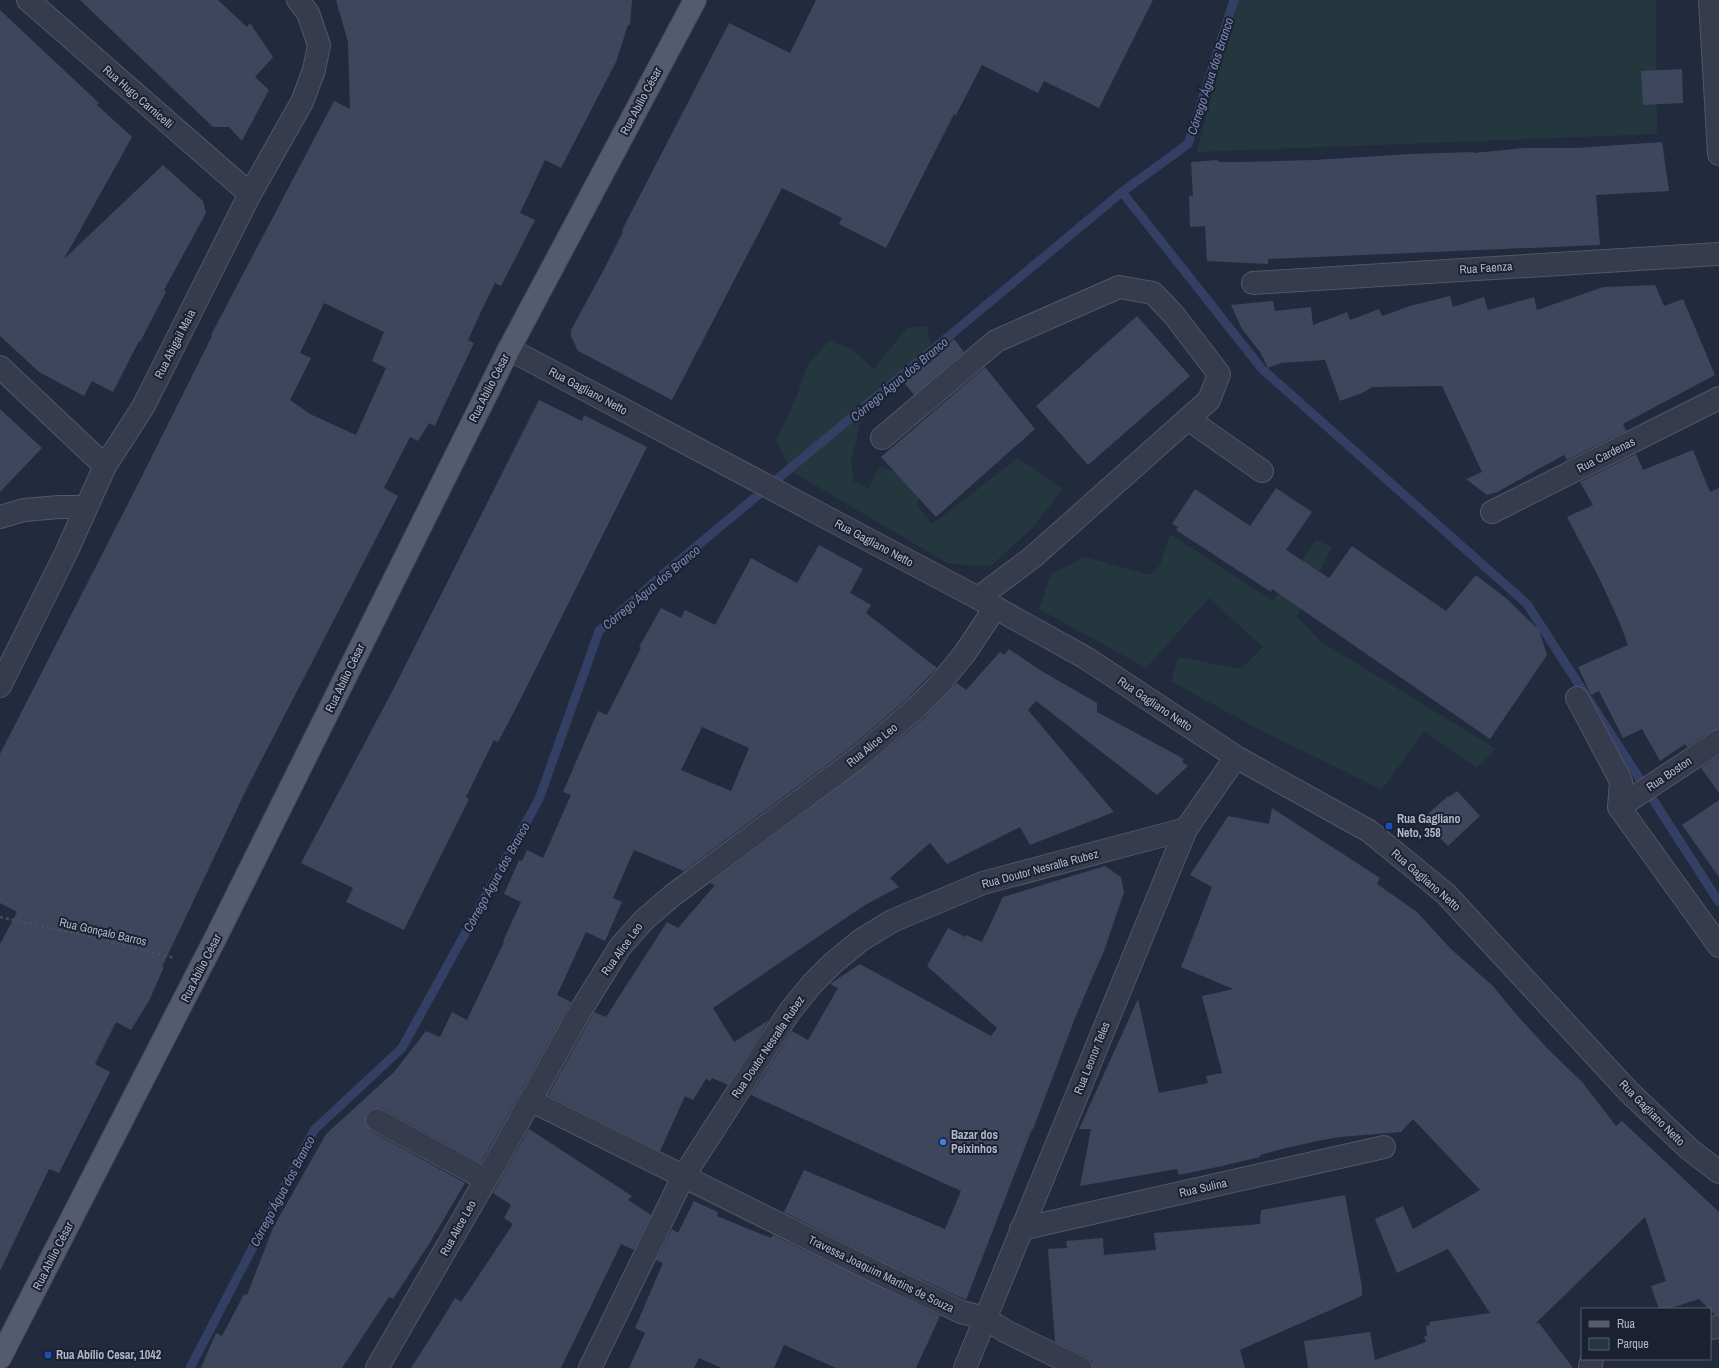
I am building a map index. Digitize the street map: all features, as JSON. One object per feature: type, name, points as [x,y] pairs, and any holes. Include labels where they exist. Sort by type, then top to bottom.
[{"type":"main road","name":"Rua Abílio César","points":[[0,1358],[202,966],[509,349],[695,0]]},
{"type":"street","name":"Rua Hugo Carnicelli","points":[[28,0],[250,194]]},
{"type":"street","name":"Rua Abigail Maia","points":[[0,686],[105,466],[143,407],[250,194],[302,102],[314,70],[319,45],[308,13],[298,0]]},
{"type":"street","points":[[1710,0],[1719,154]]},
{"type":"street","name":"Rua Faenza","points":[[1253,283],[1719,254]]},
{"type":"street","name":"Rua Alice Leo","points":[[377,1368],[485,1179],[496,1164],[579,1013],[620,947],[644,920],[736,848],[859,757],[916,708],[940,685],[965,653],[987,603],[1033,557],[1209,400],[1219,374],[1174,315],[1153,293],[1119,287],[996,341],[882,438]]},
{"type":"street","name":"Rua Gagliano Netto","points":[[509,349],[987,603],[1086,658],[1236,757],[1369,831],[1446,894],[1629,1092],[1689,1149],[1719,1172]]},
{"type":"street","points":[[0,367],[105,466]]},
{"type":"street","name":"Rua Cardenas","points":[[1492,512],[1719,398]]},
{"type":"street","points":[[1188,419],[1262,471]]},
{"type":"street","points":[[0,517],[24,510],[59,507],[86,507]]},
{"type":"street","points":[[1577,698],[1621,781],[1619,807],[1719,946]]},
{"type":"street","name":"Rua Boston","points":[[1619,807],[1719,741]]},
{"type":"street","name":"Rua Leonor Teles","points":[[965,1368],[1186,829],[1236,757]]},
{"type":"street","name":"Rua Doutor Nesralla Rubez","points":[[590,1368],[682,1177],[790,1011],[812,984],[833,963],[861,940],[892,921],[983,883],[1186,829]]},
{"type":"street","name":"Travessa Joaquim Martins de Souza","points":[[530,1100],[682,1177],[878,1273],[962,1312],[985,1318],[1004,1331],[1081,1368]]},
{"type":"street","points":[[377,1120],[485,1179]]},
{"type":"street","name":"Rua Sulina","points":[[1021,1229],[1384,1147]]},
{"type":"path","name":"Rua Gonçalo Barros","points":[[0,917],[100,939],[202,966]]},
{"type":"green space","points":[[1236,0],[1656,0],[1657,134],[1197,152]]},
{"type":"green space","points":[[927,326],[931,348],[878,394],[860,424],[851,462],[854,482],[869,488],[879,467],[900,473],[918,495],[918,507],[932,524],[1018,458],[1063,489],[1032,528],[991,566],[949,564],[791,471],[776,441],[798,393],[807,366],[829,341],[850,348],[874,369],[907,328]]},
{"type":"green space","points":[[1170,534],[1273,601],[1316,540],[1332,547],[1297,616],[1320,641],[1496,749],[1477,768],[1424,731],[1382,790],[1249,724],[1171,681],[1178,657],[1241,669],[1263,647],[1209,598],[1146,668],[1039,609],[1051,574],[1085,557],[1150,575],[1160,565]]},
{"type":"building","points":[[80,0],[218,0],[247,27],[250,23],[273,57],[255,77],[269,90],[242,141],[229,127],[213,127]]},
{"type":"building","points":[[336,0],[632,0],[630,25],[628,25],[616,62],[561,168],[545,160],[520,213],[535,220],[501,286],[495,283],[468,340],[474,343],[435,426],[429,423],[418,441],[410,437],[384,488],[398,496],[247,788],[162,967],[164,967],[149,1001],[131,1030],[116,1022],[95,1064],[110,1072],[59,1173],[49,1169],[0,1271],[0,944],[17,912],[0,903],[0,754],[138,484],[212,336],[211,335],[334,101],[350,109],[348,42]],"holes":[[[324,303],[384,332],[372,361],[386,368],[356,435],[310,414],[290,400],[311,358],[300,353]]]},
{"type":"building","points":[[816,0],[1153,0],[1099,108],[1044,81],[1038,93],[982,65],[956,115],[954,114],[886,248],[839,224],[842,218],[782,188],[672,400],[578,351],[571,336],[571,330],[602,273],[623,232],[622,230],[729,23],[790,53]]},
{"type":"building","points":[[0,10],[99,103],[97,105],[132,137],[64,259],[163,165],[203,201],[206,213],[164,290],[166,292],[113,392],[92,381],[84,396],[39,372],[0,336]]},
{"type":"building","points":[[1682,69],[1683,103],[1643,105],[1641,71]]},
{"type":"building","points":[[1662,142],[1669,191],[1596,195],[1600,245],[1268,259],[1268,264],[1207,261],[1205,226],[1190,227],[1189,196],[1193,196],[1191,162],[1218,160],[1219,162],[1240,162],[1314,160],[1410,154],[1474,153],[1525,148],[1576,148]]},
{"type":"building","points":[[1655,285],[1664,306],[1683,299],[1715,375],[1623,424],[1626,431],[1567,460],[1564,455],[1497,492],[1487,495],[1466,479],[1482,472],[1442,386],[1373,387],[1362,393],[1340,401],[1325,360],[1281,363],[1268,368],[1260,352],[1242,329],[1231,305],[1273,301],[1275,311],[1311,307],[1313,325],[1347,312],[1350,320],[1379,309],[1382,316],[1410,306],[1450,296],[1453,307],[1484,297],[1488,310],[1534,297],[1537,310],[1603,287]]},
{"type":"building","points":[[1137,316],[1190,376],[1088,465],[1036,406]]},
{"type":"building","points":[[954,339],[964,352],[914,395],[903,381]]},
{"type":"building","points":[[985,367],[1035,429],[936,517],[881,457]]},
{"type":"building","points":[[539,400],[582,421],[584,415],[647,447],[518,704],[498,742],[494,740],[466,797],[469,799],[404,930],[346,902],[353,888],[301,863],[394,688]]},
{"type":"building","points":[[0,409],[42,448],[0,492]]},
{"type":"building","points":[[1693,450],[1710,492],[1719,488],[1719,729],[1712,731],[1687,747],[1685,744],[1660,761],[1642,729],[1623,738],[1599,691],[1591,695],[1578,667],[1628,645],[1619,621],[1599,578],[1567,517],[1593,505],[1580,482],[1636,454],[1643,470]]},
{"type":"building","points":[[1276,488],[1312,512],[1286,550],[1329,578],[1352,546],[1446,611],[1476,575],[1507,599],[1539,630],[1547,655],[1490,739],[1272,589],[1271,592],[1176,530],[1178,527],[1172,524],[1195,489],[1250,526]]},
{"type":"building","points":[[819,545],[863,569],[850,593],[871,605],[866,613],[937,668],[907,699],[851,747],[684,871],[634,850],[613,898],[622,902],[605,941],[586,932],[557,995],[571,1002],[481,1163],[383,1109],[376,1108],[370,1110],[366,1114],[365,1121],[367,1127],[371,1131],[465,1183],[429,1244],[393,1299],[389,1297],[342,1368],[201,1368],[216,1333],[222,1336],[244,1294],[247,1295],[273,1228],[326,1134],[394,1072],[426,1031],[440,1037],[452,1012],[467,1020],[521,902],[504,894],[519,860],[522,861],[527,850],[543,858],[571,795],[563,792],[598,711],[607,715],[641,648],[639,647],[661,608],[681,618],[685,610],[715,625],[751,558],[797,583]],"holes":[[[702,727],[749,748],[731,791],[681,770]]]},
{"type":"building","points":[[1009,649],[1040,670],[1097,703],[1097,712],[1184,759],[1182,762],[1188,766],[1157,795],[1036,701],[1028,710],[1114,812],[1030,845],[1020,827],[947,864],[930,843],[890,878],[899,887],[865,905],[713,1008],[734,1042],[769,1020],[728,1085],[712,1078],[710,1081],[706,1079],[693,1100],[685,1096],[660,1151],[548,1095],[594,1012],[606,1017],[667,922],[678,928],[715,885],[710,883],[867,766],[925,717],[957,683],[966,690],[1000,652],[1004,655]]},
{"type":"building","points":[[1719,756],[1719,793],[1701,768]]},
{"type":"building","points":[[1457,791],[1480,816],[1448,846],[1422,819],[1448,796],[1449,797]]},
{"type":"building","points":[[1719,800],[1719,877],[1682,825]]},
{"type":"building","points":[[1272,808],[1380,878],[1377,884],[1417,912],[1451,949],[1493,986],[1548,1049],[1583,1083],[1616,1126],[1622,1121],[1719,1212],[1719,1315],[1715,1315],[1711,1311],[1711,1308],[1708,1308],[1699,1299],[1671,1308],[1659,1308],[1651,1286],[1666,1281],[1645,1217],[1535,1324],[1539,1323],[1573,1368],[1308,1368],[1304,1341],[1370,1332],[1375,1360],[1426,1342],[1424,1336],[1427,1336],[1426,1326],[1430,1325],[1429,1322],[1490,1313],[1448,1249],[1397,1273],[1375,1219],[1403,1206],[1413,1229],[1480,1190],[1413,1119],[1401,1132],[1340,1137],[1317,1141],[1260,1155],[1260,1157],[1179,1175],[1177,1169],[1080,1186],[1091,1129],[1079,1129],[1138,999],[1159,1093],[1208,1083],[1206,1076],[1222,1073],[1202,996],[1233,989],[1181,967],[1212,887],[1190,875],[1228,816],[1269,824]]},
{"type":"building","points":[[1105,866],[1121,877],[1124,892],[1104,951],[1077,1013],[966,1300],[883,1262],[784,1212],[804,1170],[945,1229],[961,1191],[751,1095],[792,1031],[808,1040],[838,988],[830,984],[860,964],[991,1036],[997,1028],[927,966],[948,928],[965,937],[966,935],[982,942],[1003,897]]},
{"type":"building","points":[[529,1129],[632,1196],[628,1200],[651,1215],[634,1250],[621,1244],[561,1368],[411,1368],[455,1298],[461,1302],[513,1224],[504,1218],[511,1205],[493,1193]]},
{"type":"building","points":[[1345,1195],[1362,1287],[1362,1296],[1240,1350],[1245,1368],[1093,1368],[1092,1361],[1087,1357],[1055,1342],[1048,1249],[1067,1248],[1066,1241],[1103,1238],[1104,1255],[1156,1250],[1154,1233],[1260,1224],[1261,1210]]},
{"type":"building","points":[[694,1201],[718,1212],[717,1216],[771,1238],[773,1235],[940,1316],[916,1368],[836,1368],[784,1345],[774,1368],[721,1368],[699,1358],[694,1368],[629,1368],[645,1333],[635,1328],[663,1263],[656,1260],[672,1229],[678,1233]]},
{"type":"waterway","name":"Córrego Água dos Branco","points":[[190,1368],[314,1130],[402,1048],[539,799],[599,631],[662,575],[1122,192],[1188,144],[1234,0]]},
{"type":"waterway","points":[[1122,192],[1262,369],[1527,604],[1719,902]]},
{"type":"place","name":"Rua Gagliano Neto, 358","points":[[1389,826]]},
{"type":"place","name":"Bazar dos Peixinhos","points":[[943,1142]]},
{"type":"place","name":"Rua Abílio Cesar, 1042","points":[[48,1355]]}]
